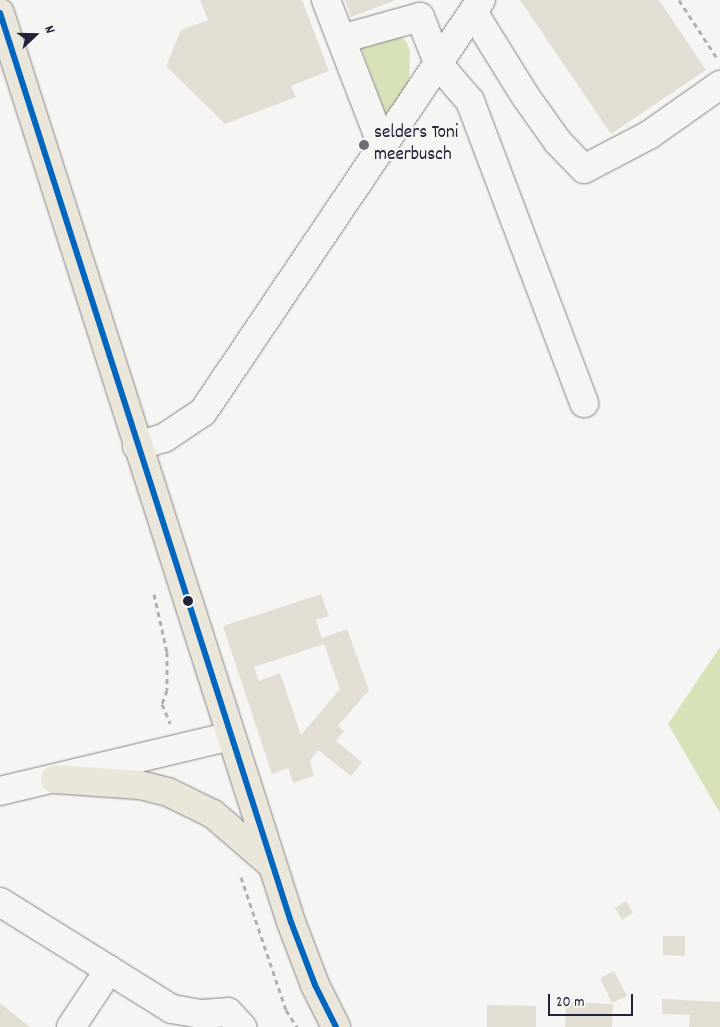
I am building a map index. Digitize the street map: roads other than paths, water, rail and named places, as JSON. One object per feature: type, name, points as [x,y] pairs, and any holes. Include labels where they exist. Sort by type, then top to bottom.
[{"type":"main road","points":[[0,13],[103,328],[137,446],[272,866],[315,985],[336,1027]]},
{"type":"main road","points":[[55,779],[140,785],[168,792],[213,814],[272,866]]},
{"type":"street","points":[[326,0],[383,148]]},
{"type":"street","points":[[137,446],[164,438],[203,412],[244,344],[281,288],[354,181],[383,148],[477,6],[526,97],[558,142],[584,169],[649,135],[720,85]]},
{"type":"street","points":[[341,39],[420,17],[439,65],[470,100],[584,403]]},
{"type":"street","points":[[0,790],[55,779],[230,736]]},
{"type":"street","points":[[0,902],[172,1009],[235,1020]]},
{"type":"street","points":[[70,1027],[109,970]]},
{"type":"place","name":"selders Toni meerbusch","points":[[364,145]]}]
